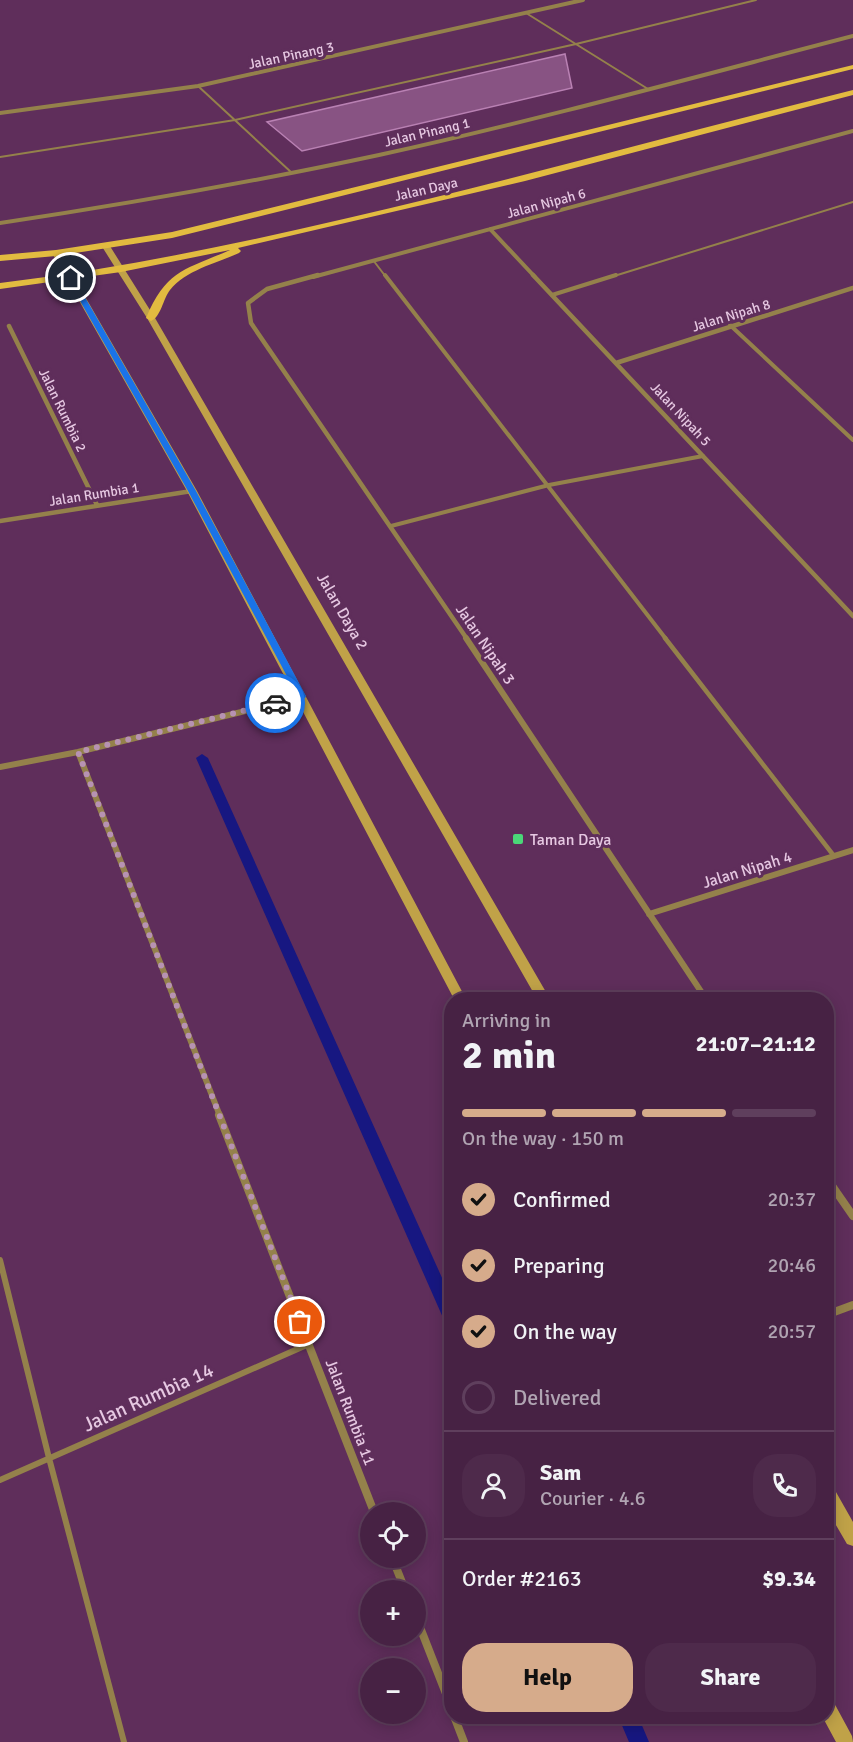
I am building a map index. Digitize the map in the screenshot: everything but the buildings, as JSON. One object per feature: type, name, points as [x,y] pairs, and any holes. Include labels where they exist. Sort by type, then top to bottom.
[{"type":"main road","name":"Jalan Daya","points":[[0,258],[56,253],[172,235],[853,67]]},
{"type":"main road","name":"Jalan Daya","points":[[0,286],[71,278],[120,269],[255,242],[464,195],[853,92]]},
{"type":"main road","points":[[151,318],[160,297],[169,285],[255,242]]},
{"type":"main road","name":"Jalan Daya 2","points":[[105,245],[151,318],[540,992]]},
{"type":"main road","points":[[56,253],[192,491],[456,992]]},
{"type":"main road","points":[[834,1505],[853,1538]]},
{"type":"main road","points":[[834,1720],[846,1742]]},
{"type":"street","name":"Jalan Pinang 3","points":[[0,113],[198,86],[583,0]]},
{"type":"street","name":"Jalan Pinang 1","points":[[0,223],[292,173],[431,143],[853,36]]},
{"type":"street","name":"Jalan Nipah 6","points":[[248,303],[267,289],[853,131]]},
{"type":"street","name":"Jalan Nipah 5","points":[[490,230],[853,616]]},
{"type":"street","points":[[851,289],[853,294]]},
{"type":"street","name":"Jalan Nipah 8","points":[[616,363],[851,289]]},
{"type":"street","name":"Jalan Nipah 3","points":[[248,303],[251,322],[391,526],[701,992]]},
{"type":"street","name":"Jalan Rumbia 2","points":[[9,326],[97,505]]},
{"type":"street","name":"Jalan Rumbia 1","points":[[0,521],[192,491]]},
{"type":"street","points":[[0,767],[78,752],[302,696]]},
{"type":"street","name":"Jalan Rumbia 11","points":[[78,752],[370,1502]]},
{"type":"street","name":"Jalan Nipah 4","points":[[649,914],[853,850]]},
{"type":"street","points":[[834,1189],[853,1216]]},
{"type":"street","points":[[834,1312],[853,1305]]},
{"type":"street","points":[[426,1643],[444,1689]]},
{"type":"street","points":[[457,1724],[464,1742]]},
{"type":"lane","points":[[0,157],[235,120],[576,44],[756,0]]},
{"type":"lane","points":[[525,13],[648,89]]},
{"type":"lane","points":[[198,86],[292,173]]},
{"type":"lane","points":[[846,132],[853,136]]},
{"type":"lane","points":[[552,294],[853,202]]},
{"type":"lane","points":[[373,261],[549,485],[834,856]]},
{"type":"lane","points":[[730,326],[853,440]]},
{"type":"lane","points":[[391,526],[549,485],[703,456]]},
{"type":"lane","points":[[0,1260],[49,1458],[124,1742]]},
{"type":"lane","name":"Jalan Rumbia 14","points":[[0,1480],[309,1344]]},
{"type":"waterway","points":[[202,758],[444,1302]]},
{"type":"waterway","points":[[631,1724],[639,1742]]},
{"type":"way so far","points":[[275,703],[78,752],[300,1322]]},
{"type":"place","name":"Taman Daya","points":[[518,839]]},
{"type":"route","points":[[71,278],[192,491],[302,696],[275,703]]}]
